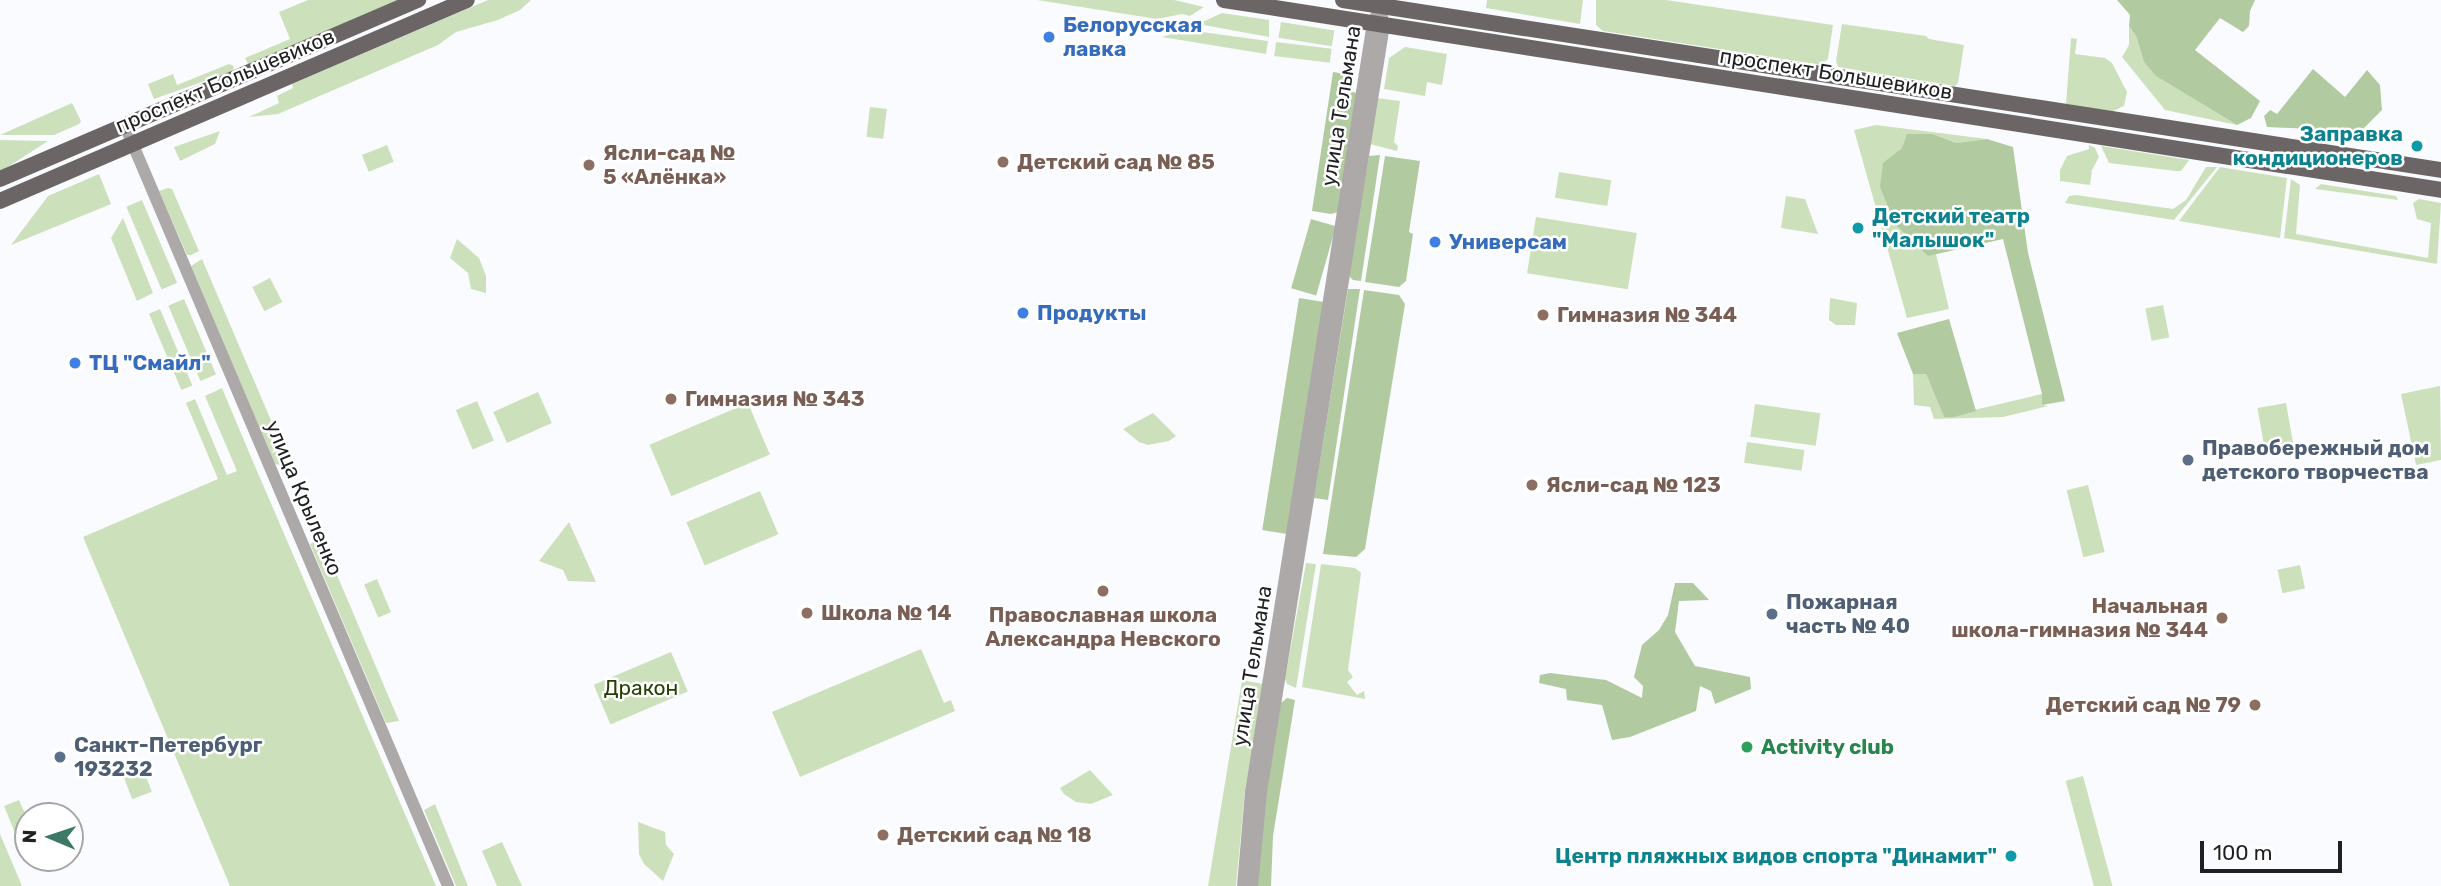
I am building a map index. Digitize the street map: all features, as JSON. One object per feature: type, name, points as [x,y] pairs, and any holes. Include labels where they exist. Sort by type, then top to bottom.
[{"type":"main road","name":"проспект Большевиков","points":[[0,179],[418,0]]},
{"type":"main road","name":"проспект Большевиков","points":[[0,201],[467,0]]},
{"type":"main road","name":"проспект Большевиков","points":[[1224,0],[2441,190]]},
{"type":"main road","name":"проспект Большевиков","points":[[1343,0],[2441,170]]},
{"type":"street","name":"улица Тельмана","points":[[1243,886],[1251,792],[1381,6]]},
{"type":"street","name":"улица Тельмана","points":[[1252,886],[1261,792],[1378,24]]},
{"type":"street","name":"улица Крыленко","points":[[125,126],[448,886]]},
{"type":"green space","points":[[308,0],[400,0],[248,64],[245,58],[290,39],[279,12]]},
{"type":"green space","points":[[488,0],[531,0],[520,10],[498,20],[456,32],[438,45],[278,114],[249,117],[279,103],[277,96],[293,88],[292,84]]},
{"type":"green space","points":[[1037,0],[1174,0],[1204,7],[1190,16],[1182,14],[1157,19]]},
{"type":"green space","points":[[1487,0],[1583,0],[1580,24],[1486,8]]},
{"type":"green space","points":[[1596,0],[1666,0],[1833,25],[1828,59],[1821,65],[1603,31],[1596,25]]},
{"type":"green space","points":[[2117,0],[2255,0],[2250,11],[2249,26],[2243,32],[2220,18],[2195,50],[2260,101],[2251,118],[2237,125],[2156,76],[2144,62],[2136,36],[2129,26],[2130,15]]},
{"type":"green space","points":[[1222,13],[1269,20],[1269,37],[1198,24]]},
{"type":"green space","points":[[1281,22],[1334,30],[1332,46],[1278,38]]},
{"type":"green space","points":[[1842,24],[1926,36],[1929,39],[1964,45],[1958,83],[1955,86],[1838,67],[1836,61]]},
{"type":"green space","points":[[2129,26],[2136,36],[2144,62],[2158,77],[2237,125],[2165,110],[2122,57],[2129,45]]},
{"type":"green space","points":[[1194,27],[1202,32],[1268,41],[1266,54],[1162,37]]},
{"type":"green space","points":[[2071,38],[2077,39],[2075,54],[2105,58],[2112,63],[2127,92],[2124,106],[2111,112],[2066,104]]},
{"type":"green space","points":[[1276,42],[1332,49],[1330,63],[1274,56]]},
{"type":"green space","points":[[1405,47],[1447,54],[1442,85],[1427,82],[1425,96],[1384,89],[1389,58]]},
{"type":"green space","points":[[229,64],[234,66],[233,71],[154,99],[148,84],[173,74],[177,85]]},
{"type":"green space","points":[[2313,69],[2345,97],[2367,70],[2380,85],[2382,110],[2362,130],[2349,137],[2328,138],[2312,129],[2267,127],[2264,116],[2270,110],[2277,114]]},
{"type":"green space","points":[[1333,72],[1351,75],[1348,91],[1357,93],[1338,212],[1331,214],[1312,211]]},
{"type":"green space","points":[[1377,98],[1400,101],[1394,142],[1398,146],[1397,151],[1370,144]]},
{"type":"green space","points":[[72,103],[81,121],[79,124],[54,135],[0,135]]},
{"type":"green space","points":[[870,107],[887,109],[883,139],[866,137]]},
{"type":"green space","points":[[1876,125],[1987,139],[1956,143],[1933,134],[1936,254],[1949,309],[1907,318],[1854,130]]},
{"type":"green space","points":[[220,131],[215,144],[180,161],[174,147]]},
{"type":"green space","points":[[1907,134],[1933,134],[1956,143],[1987,139],[2013,147],[2028,253],[2065,401],[2042,405],[2042,394],[2003,239],[1928,256],[1895,224],[1880,187],[1883,163],[1902,148]]},
{"type":"green space","points":[[0,140],[48,141],[0,172]]},
{"type":"green space","points":[[387,145],[394,162],[369,172],[362,155]]},
{"type":"green space","points":[[2089,145],[2095,148],[2099,157],[2092,170],[2090,185],[2060,181],[2060,170],[2067,156],[2089,149]]},
{"type":"green space","points":[[2101,146],[2189,160],[2181,171],[2109,163]]},
{"type":"green space","points":[[1380,155],[1361,281],[1353,280],[1349,276],[1369,156]]},
{"type":"green space","points":[[1385,156],[1420,161],[1409,232],[1413,234],[1406,281],[1399,287],[1365,282]]},
{"type":"green space","points":[[2206,167],[2217,167],[2174,220],[2065,203],[2069,196],[2076,195],[2173,209],[2186,200]]},
{"type":"green space","points":[[2220,167],[2287,178],[2280,238],[2179,221]]},
{"type":"green space","points":[[1559,172],[1611,180],[1607,206],[1555,198]]},
{"type":"green space","points":[[99,174],[111,204],[11,245],[48,196]]},
{"type":"green space","points":[[2291,179],[2300,185],[2296,234],[2428,258],[2431,223],[2417,219],[2413,203],[2419,199],[2441,203],[2437,264],[2284,238]]},
{"type":"green space","points":[[2321,184],[2396,196],[2398,200],[2315,189]]},
{"type":"green space","points":[[172,189],[199,251],[191,255],[187,255],[159,191]]},
{"type":"green space","points":[[1786,196],[1805,199],[1818,234],[1781,228]]},
{"type":"green space","points":[[142,200],[177,283],[162,289],[126,207]]},
{"type":"green space","points":[[1536,217],[1637,233],[1628,289],[1527,273]]},
{"type":"green space","points":[[123,218],[153,293],[137,301],[111,238]]},
{"type":"green space","points":[[1311,219],[1336,226],[1316,295],[1291,288]]},
{"type":"green space","points":[[457,239],[479,258],[486,276],[486,293],[471,289],[468,273],[450,258]]},
{"type":"green space","points":[[202,259],[288,460],[279,465],[275,464],[191,266]]},
{"type":"green space","points":[[270,278],[282,302],[264,311],[252,287]]},
{"type":"green space","points":[[1348,289],[1360,289],[1328,500],[1314,498]]},
{"type":"green space","points":[[1364,290],[1399,295],[1405,304],[1365,549],[1356,557],[1323,554]]},
{"type":"green space","points":[[1299,298],[1324,302],[1287,534],[1262,530]]},
{"type":"green space","points":[[1830,298],[1857,303],[1855,325],[1836,325],[1829,320]]},
{"type":"green space","points":[[184,299],[216,374],[200,381],[168,306]]},
{"type":"green space","points":[[2163,305],[2169,337],[2152,341],[2145,308]]},
{"type":"green space","points":[[160,309],[192,385],[181,390],[149,314]]},
{"type":"green space","points":[[1949,319],[1976,411],[1944,417],[1926,374],[1913,374],[1897,333]]},
{"type":"green space","points":[[1913,374],[1926,374],[1944,417],[2042,394],[2042,405],[2048,406],[2003,417],[1934,419],[1930,407],[1914,405]]},
{"type":"green space","points":[[2440,386],[2441,460],[2416,465],[2401,394]]},
{"type":"green space","points":[[222,388],[436,886],[230,886],[83,537],[218,479],[186,403],[195,399],[227,475],[237,471],[205,396]]},
{"type":"green space","points":[[538,392],[552,423],[507,443],[493,412]]},
{"type":"green space","points":[[477,401],[494,441],[473,450],[456,410]]},
{"type":"green space","points":[[748,403],[770,455],[671,496],[650,445]]},
{"type":"green space","points":[[2286,403],[2294,449],[2266,454],[2257,408]]},
{"type":"green space","points":[[1755,404],[1820,413],[1816,446],[1750,437]]},
{"type":"green space","points":[[1153,413],[1176,436],[1169,441],[1148,445],[1139,442],[1123,429]]},
{"type":"green space","points":[[1747,442],[1804,450],[1802,471],[1744,463]]},
{"type":"green space","points":[[2088,485],[2105,552],[2083,557],[2067,490]]},
{"type":"green space","points":[[760,491],[778,534],[705,566],[686,522]]},
{"type":"green space","points":[[569,522],[596,582],[568,581],[563,570],[539,561]]},
{"type":"green space","points":[[319,540],[323,542],[399,721],[386,723],[310,544]]},
{"type":"green space","points":[[1306,563],[1316,564],[1296,688],[1287,684],[1285,679]]},
{"type":"green space","points":[[1321,564],[1355,568],[1361,573],[1348,670],[1353,677],[1347,682],[1357,695],[1364,691],[1365,699],[1302,687]]},
{"type":"green space","points":[[2300,565],[2305,588],[2282,593],[2278,570]]},
{"type":"green space","points":[[377,579],[391,612],[378,618],[364,584]]},
{"type":"green space","points":[[1675,583],[1693,583],[1709,600],[1679,601],[1675,632],[1695,666],[1750,677],[1751,689],[1715,704],[1711,691],[1700,686],[1696,711],[1630,737],[1612,740],[1602,705],[1567,700],[1566,689],[1539,683],[1540,675],[1550,673],[1606,680],[1642,698],[1643,686],[1634,677],[1642,645],[1659,630],[1668,615]]},
{"type":"green space","points":[[921,649],[944,703],[951,700],[955,711],[800,777],[772,712]]},
{"type":"green space","name":"Дракон","points":[[671,652],[688,692],[610,724],[594,685]]},
{"type":"green space","points":[[1242,680],[1263,684],[1245,791],[1236,886],[1208,886]]},
{"type":"green space","points":[[1287,698],[1295,700],[1273,836],[1271,886],[1257,886],[1266,795],[1281,703]]},
{"type":"green space","points":[[140,761],[152,792],[132,799],[120,769]]},
{"type":"green space","points":[[1090,770],[1113,795],[1091,804],[1076,802],[1064,794],[1060,788]]},
{"type":"green space","points":[[2083,776],[2112,886],[2094,886],[2066,781]]},
{"type":"green space","points":[[14,802],[14,831],[4,806]]},
{"type":"green space","points":[[435,804],[468,886],[456,886],[424,810]]},
{"type":"green space","points":[[638,822],[665,832],[666,845],[674,854],[663,881],[644,864],[639,854]]},
{"type":"green space","points":[[0,834],[22,886],[0,886]]},
{"type":"green space","points":[[502,842],[522,886],[497,886],[482,851]]},
{"type":"place","name":"Белорусская лавка","points":[[1049,37]]},
{"type":"place","name":"Заправка кондиционеров","points":[[2417,146]]},
{"type":"place","name":"Детский сад № 85","points":[[1003,162]]},
{"type":"place","name":"Ясли-сад № 5 «Алёнка»","points":[[589,165]]},
{"type":"place","name":"Детский театр \"Малышок\"","points":[[1858,228]]},
{"type":"place","name":"Универсам","points":[[1435,242]]},
{"type":"place","name":"Продукты","points":[[1023,313]]},
{"type":"place","name":"Гимназия № 344","points":[[1543,315]]},
{"type":"place","name":"ТЦ \"Смайл\"","points":[[75,363]]},
{"type":"place","name":"Гимназия № 343","points":[[671,399]]},
{"type":"place","name":"Правобережный дом детского творчества","points":[[2188,460]]},
{"type":"place","name":"Ясли-сад № 123","points":[[1532,485]]},
{"type":"place","name":"Православная школа Александра Невского","points":[[1103,591]]},
{"type":"place","name":"Школа № 14","points":[[807,613]]},
{"type":"place","name":"Пожарная часть № 40","points":[[1772,614]]},
{"type":"place","name":"Начальная школа-гимназия № 344","points":[[2222,618]]},
{"type":"place","name":"Детский сад № 79","points":[[2255,705]]},
{"type":"place","name":"Activity club","points":[[1747,747]]},
{"type":"place","name":"Санкт-Петербург 193232","points":[[60,757]]},
{"type":"place","name":"Детский сад № 18","points":[[883,835]]},
{"type":"place","name":"Центр пляжных видов спорта \"Динамит\"","points":[[2011,856]]}]
